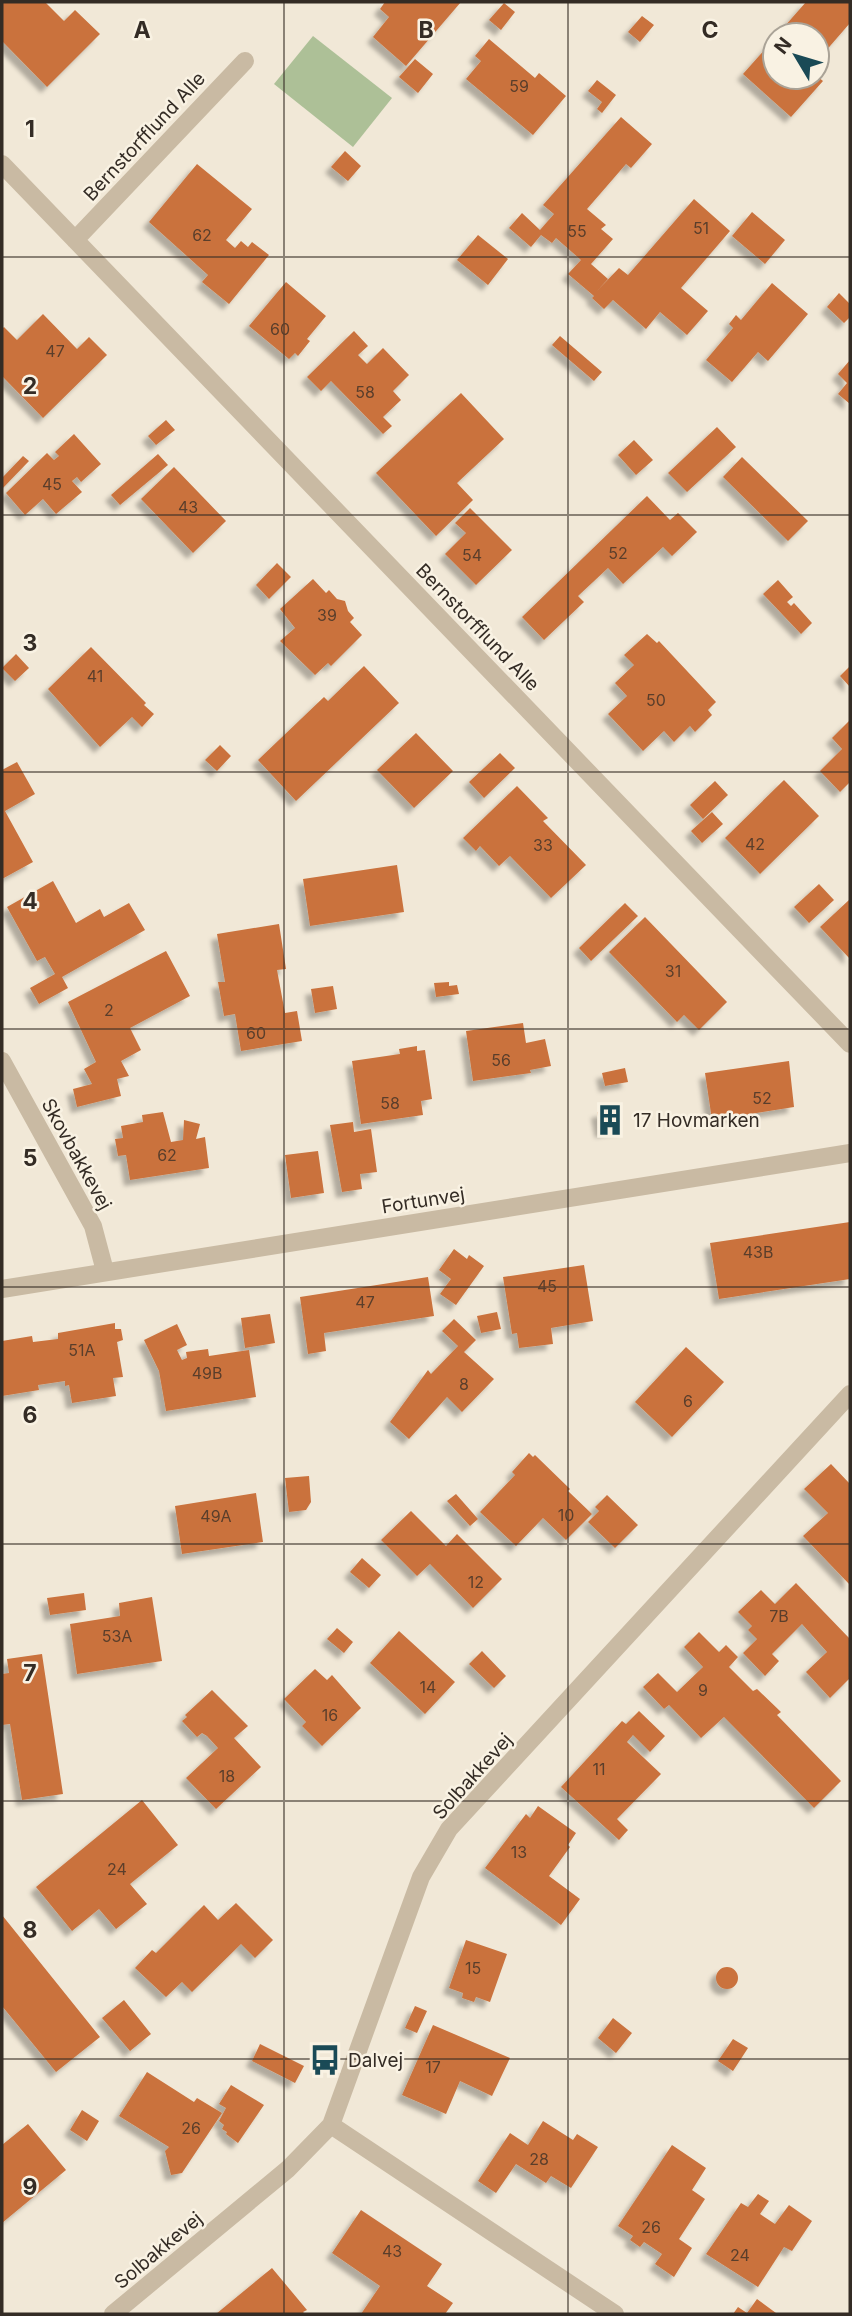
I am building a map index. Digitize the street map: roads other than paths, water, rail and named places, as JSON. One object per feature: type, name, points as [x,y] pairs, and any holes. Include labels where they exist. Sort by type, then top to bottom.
[{"type":"street","name":"Bernstorfflund Alle","points":[[75,240],[245,61]]},
{"type":"street","name":"Bernstorfflund Alle","points":[[2,164],[850,1044]]},
{"type":"street","name":"Skovbakkevej","points":[[2,1061],[93,1226],[106,1271]]},
{"type":"street","name":"Fortunvej","points":[[2,1289],[850,1153]]},
{"type":"street","name":"Solbakkevej","points":[[113,2314],[288,2169],[331,2125],[421,1877],[449,1829],[850,1394]]},
{"type":"street","points":[[331,2125],[615,2314]]},
{"type":"place","name":"17 Hovmarken","points":[[610,1120]]},
{"type":"place","name":"Dalvej","points":[[325,2060]]}]
